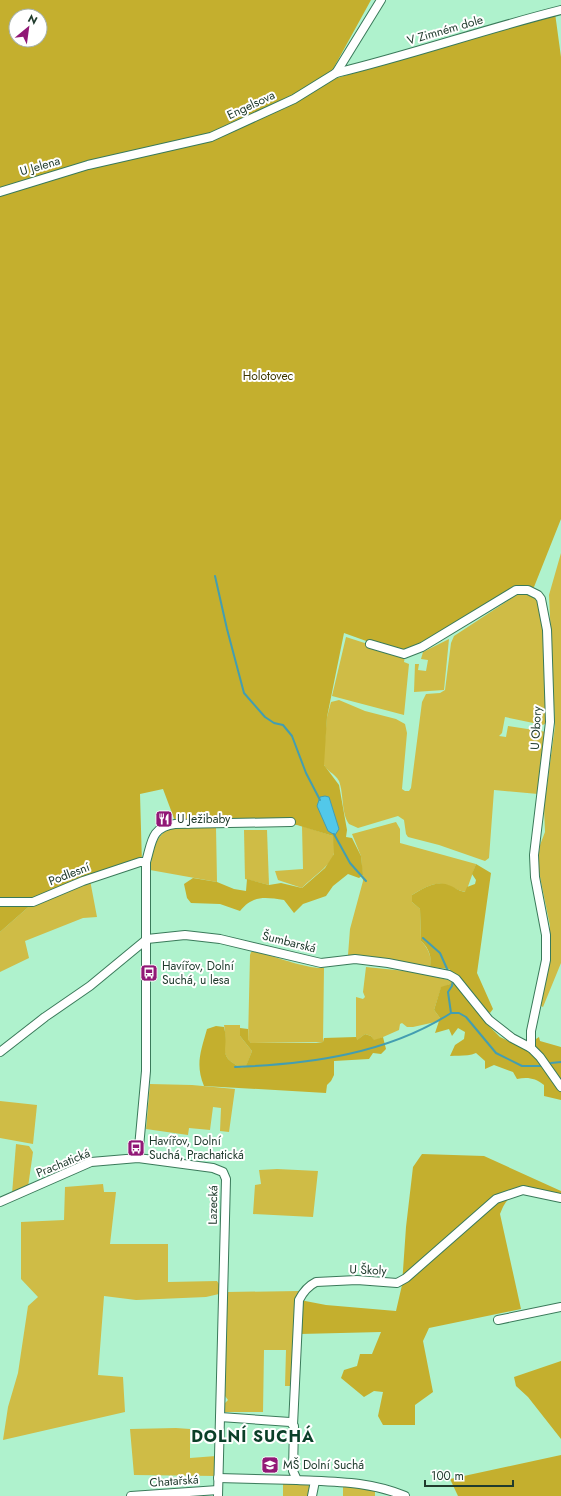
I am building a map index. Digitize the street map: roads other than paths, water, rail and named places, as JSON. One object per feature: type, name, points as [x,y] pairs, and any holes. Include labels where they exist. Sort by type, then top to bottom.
[{"type":"street","name":"Engelsova","points":[[88,165],[211,137],[294,100],[336,73],[381,0]]},
{"type":"street","name":"V Zimném dole","points":[[336,73],[561,10]]},
{"type":"street","name":"U Jelena","points":[[0,192],[88,165]]},
{"type":"street","name":"U Obory","points":[[370,644],[404,654],[422,646],[516,590],[534,592],[541,600],[547,630],[550,722],[534,855],[535,877],[546,935],[546,960],[531,1031],[531,1048]]},
{"type":"street","points":[[138,1158],[146,1071],[146,862],[156,832],[163,826],[291,822]]},
{"type":"street","name":"Podlesní","points":[[0,902],[33,902],[83,881],[140,862],[146,862]]},
{"type":"street","name":"Šumbarská","points":[[147,939],[185,935],[220,939],[321,963],[355,959],[388,963],[449,975],[456,979],[489,1020],[512,1038],[531,1048],[540,1057],[561,1087]]},
{"type":"street","points":[[0,1052],[90,986],[147,939]]},
{"type":"street","name":"Prachatická","points":[[0,1202],[91,1162],[115,1158],[138,1158]]},
{"type":"street","name":"Lazecká","points":[[138,1158],[213,1168],[223,1172],[226,1179],[218,1493]]},
{"type":"street","name":"U Školy","points":[[297,1480],[293,1471],[294,1425],[299,1300],[304,1291],[316,1282],[357,1280],[397,1282],[406,1278],[496,1199],[523,1190],[561,1198]]},
{"type":"street","points":[[498,1320],[561,1307]]},
{"type":"street","points":[[220,1417],[286,1420],[294,1425]]},
{"type":"street","points":[[218,1478],[297,1480],[372,1485],[405,1496]]},
{"type":"street","points":[[312,1496],[315,1481]]},
{"type":"street","name":"Chatařská","points":[[131,1496],[218,1493]]},
{"type":"water","points":[[320,797],[329,797],[339,829],[335,835],[328,831],[317,806]]},
{"type":"waterway","points":[[215,576],[244,693],[265,717],[274,723],[283,725],[292,736],[306,773],[320,800]]},
{"type":"waterway","points":[[334,834],[350,863],[366,881]]},
{"type":"waterway","points":[[423,938],[440,953],[448,971]]},
{"type":"waterway","points":[[453,980],[452,986],[448,992],[451,1013],[459,1013],[466,1017],[496,1053],[522,1066],[541,1066]]},
{"type":"waterway","points":[[235,1067],[291,1063],[347,1054],[401,1038],[426,1027],[451,1013]]},
{"type":"waterway","points":[[551,1063],[561,1062]]},
{"type":"place","name":"U Ježibaby","points":[[164,819]]},
{"type":"place","name":"Havířov, Dolní Suchá, u lesa","points":[[149,973]]},
{"type":"place","name":"Havířov, Dolní Suchá, Prachatická","points":[[136,1148]]},
{"type":"place","name":"MŠ Dolní Suchá","points":[[270,1465]]},
{"type":"district","name":"DOLNÍ SUCHÁ","points":[[253,1436]]},
{"type":"park label","name":"Holotovec","points":[[268,376]]}]
